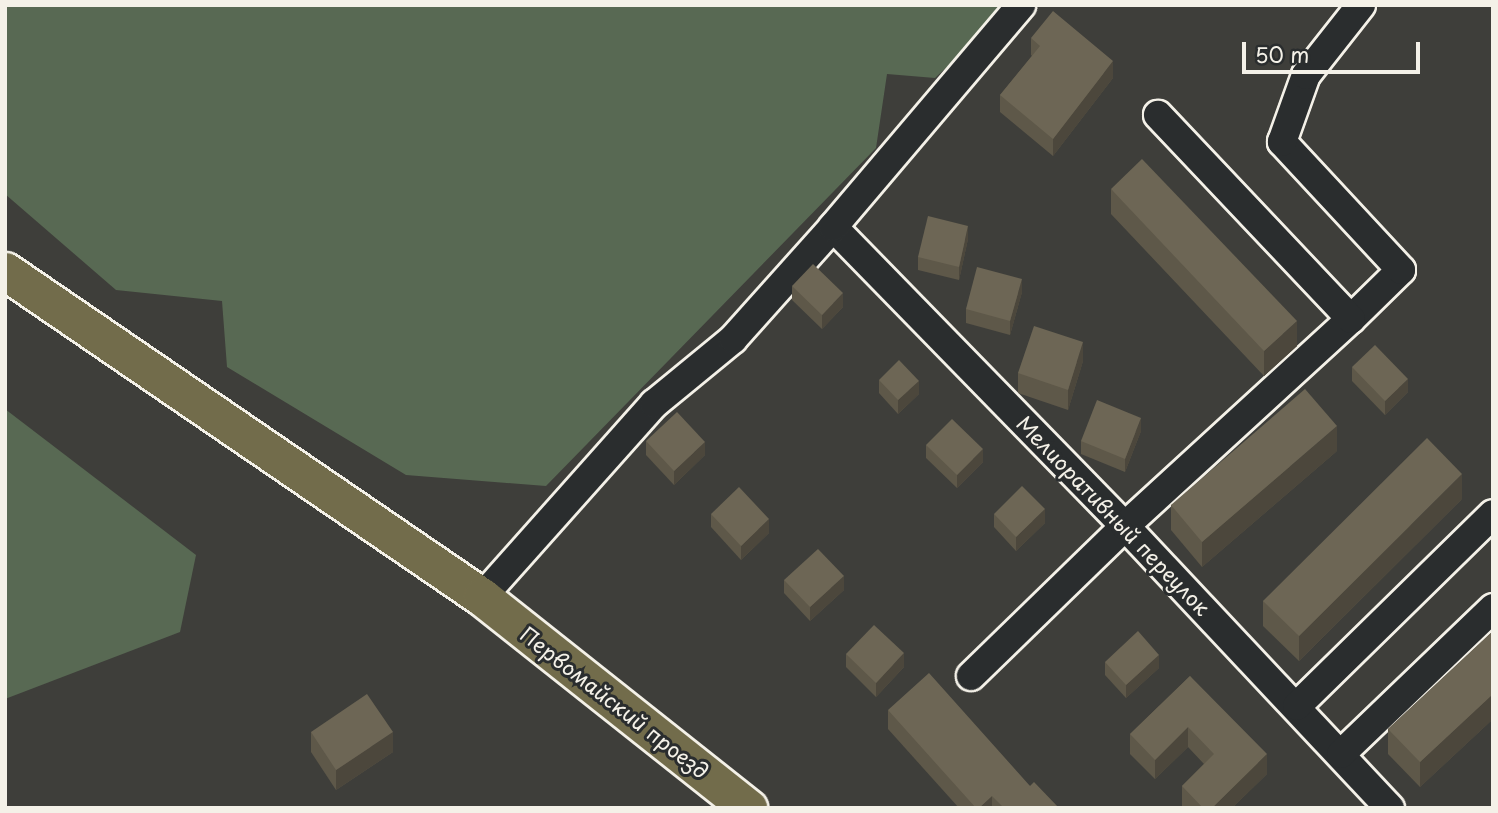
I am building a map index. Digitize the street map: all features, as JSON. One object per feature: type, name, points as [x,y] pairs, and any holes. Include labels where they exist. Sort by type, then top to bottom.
[{"type":"main road","name":"Первомайский проезд","points":[[5,271],[482,597],[748,808]]},
{"type":"street","points":[[482,597],[654,404],[733,339],[833,227],[1021,5]]},
{"type":"street","points":[[971,676],[1125,526],[1401,270],[1282,142],[1306,75],[1361,5]]},
{"type":"street","points":[[1158,115],[1350,319]]},
{"type":"street","name":"Мелиоративный переулок","points":[[833,227],[1125,526],[1390,808]]},
{"type":"street","points":[[1297,706],[1493,514]]},
{"type":"street","points":[[1341,754],[1493,608]]},
{"type":"green space","points":[[5,5],[1013,5],[935,78],[887,74],[876,148],[546,486],[406,475],[227,367],[222,301],[116,290],[5,194]]},
{"type":"green space","points":[[5,409],[196,555],[180,632],[5,699]]},
{"type":"building","points":[[1053,11],[1113,61],[1053,139],[1000,95],[1040,46],[1031,38]]},
{"type":"building","points":[[1142,159],[1297,321],[1264,351],[1111,189]]},
{"type":"building","points":[[928,216],[968,226],[959,267],[918,257]]},
{"type":"building","points":[[813,264],[843,293],[822,315],[792,286]]},
{"type":"building","points":[[977,267],[1022,279],[1010,321],[966,309]]},
{"type":"building","points":[[1034,326],[1083,342],[1068,390],[1018,373]]},
{"type":"building","points":[[1375,345],[1408,379],[1385,401],[1352,367]]},
{"type":"building","points":[[899,360],[919,381],[898,400],[879,380]]},
{"type":"building","points":[[1305,389],[1337,426],[1202,542],[1171,505]]},
{"type":"building","points":[[1097,400],[1141,418],[1125,459],[1081,441]]},
{"type":"building","points":[[677,412],[705,442],[674,471],[646,441]]},
{"type":"building","points":[[952,419],[983,449],[957,475],[926,445]]},
{"type":"building","points":[[1427,438],[1462,474],[1299,636],[1263,601]]},
{"type":"building","points":[[1022,486],[1045,509],[1016,537],[994,514]]},
{"type":"building","points":[[739,487],[769,519],[741,546],[711,514]]},
{"type":"building","points":[[818,549],[844,576],[810,607],[784,580]]},
{"type":"building","points":[[874,625],[904,653],[876,683],[846,654]]},
{"type":"building","points":[[1138,631],[1159,655],[1126,685],[1105,662]]},
{"type":"building","points":[[1493,631],[1493,694],[1420,762],[1388,729]]},
{"type":"building","points":[[929,673],[1030,786],[1034,782],[1059,808],[1004,808],[992,796],[976,808],[888,710]]},
{"type":"building","points":[[1190,676],[1267,754],[1212,808],[1203,808],[1182,786],[1214,754],[1188,727],[1155,760],[1130,734]]},
{"type":"building","points":[[367,694],[393,732],[336,770],[311,732]]}]
